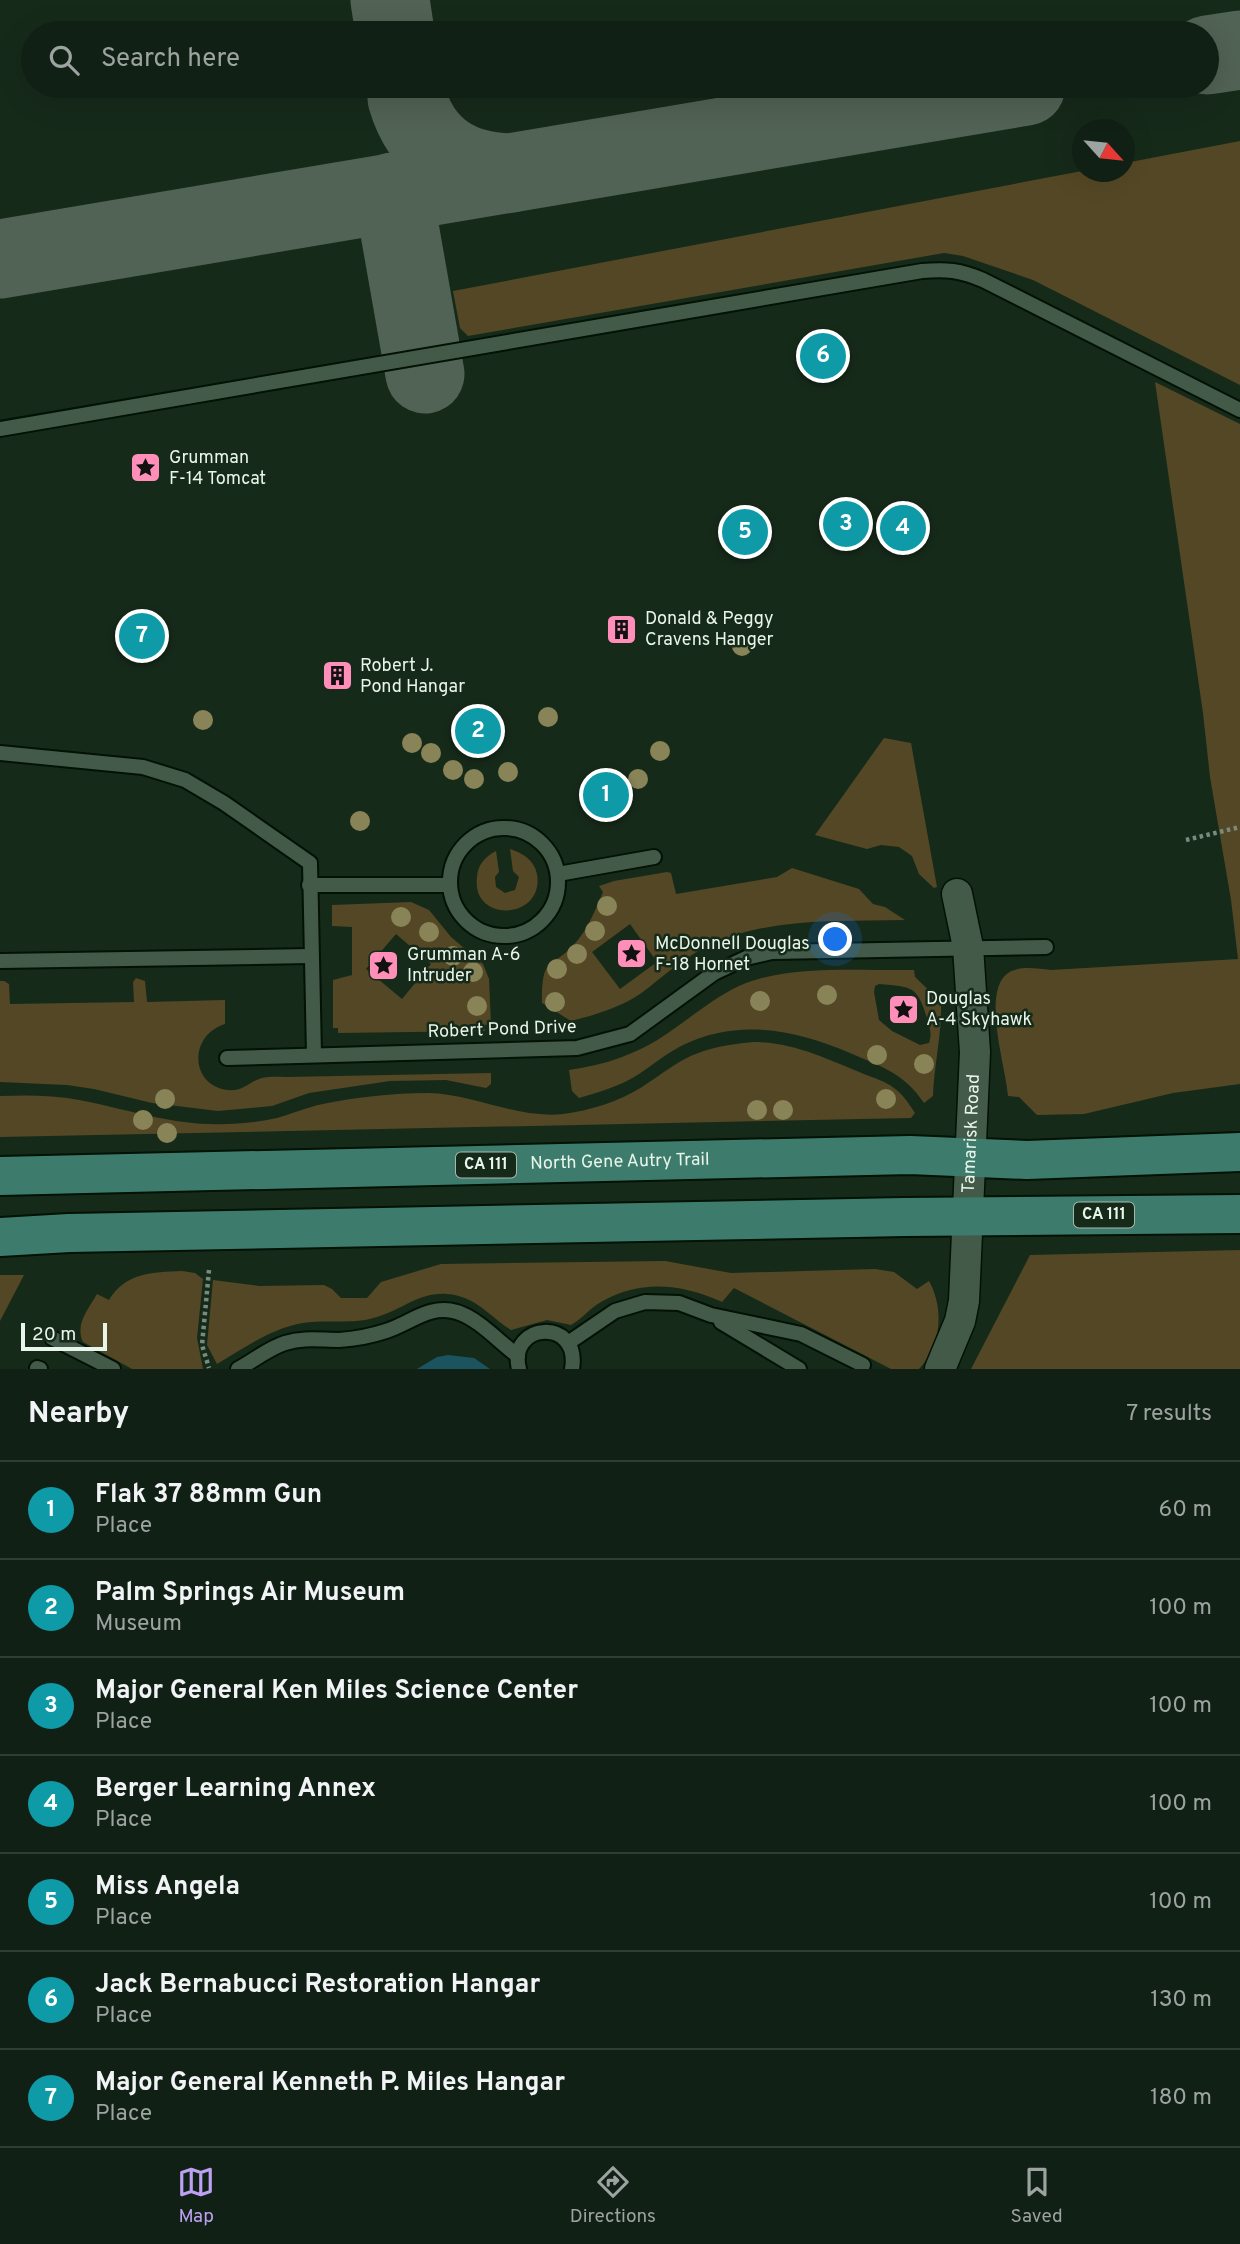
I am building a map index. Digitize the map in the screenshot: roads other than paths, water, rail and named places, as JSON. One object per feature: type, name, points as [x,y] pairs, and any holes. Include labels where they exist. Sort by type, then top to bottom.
[{"type":"main road","name":"North Gene Autry Trail","points":[[0,1176],[896,1156],[1027,1160],[1240,1152]]},
{"type":"main road","name":"CA 111","points":[[0,1237],[69,1233],[1240,1213]]},
{"type":"street","name":"Tamarisk Road","points":[[940,1369],[960,1321],[964,1301],[972,1158],[975,1052],[968,947],[957,894]]},
{"type":"lane","points":[[0,429],[944,269],[963,271],[983,280],[1240,410]]},
{"type":"lane","points":[[0,753],[143,767],[185,780],[224,803],[310,863],[314,1055]]},
{"type":"lane","points":[[508,827],[527,831],[542,841],[553,856],[558,874],[558,892],[552,909],[540,923],[525,932],[508,936],[491,935],[475,928],[462,916],[454,902],[450,884],[452,866],[460,850],[474,837],[490,829],[508,827]]},
{"type":"lane","points":[[558,874],[654,856]]},
{"type":"lane","points":[[309,885],[450,884]]},
{"type":"lane","name":"Robert Pond Drive","points":[[227,1058],[577,1048],[630,1034],[714,973],[746,958],[772,952],[1046,947]]},
{"type":"lane","points":[[0,961],[311,956]]},
{"type":"lane","points":[[568,1343],[615,1311],[645,1302],[680,1303],[711,1315],[801,1334],[863,1365]]},
{"type":"lane","points":[[238,1369],[284,1343],[310,1338],[358,1338],[387,1331],[425,1312],[443,1310],[458,1313],[475,1322],[518,1363]]},
{"type":"lane","points":[[711,1315],[799,1369]]},
{"type":"lane","points":[[518,1363],[520,1347],[534,1334],[553,1332],[568,1343],[574,1360],[572,1369]]},
{"type":"lane","points":[[52,1338],[113,1369]]},
{"type":"water","points":[[448,1355],[474,1358],[490,1369],[417,1369],[437,1357]]},
{"type":"place","name":"Jack Bernabucci Restoration Hangar","points":[[823,356]]},
{"type":"place","name":"Grumman F-14 Tomcat","points":[[146,468]]},
{"type":"place","name":"Major General Ken Miles Science Center","points":[[846,524]]},
{"type":"place","name":"Berger Learning Annex","points":[[903,528]]},
{"type":"place","name":"Miss Angela","points":[[745,532]]},
{"type":"place","name":"Donald & Peggy Cravens Hanger","points":[[622,629]]},
{"type":"place","name":"Major General Kenneth P. Miles Hangar","points":[[142,636]]},
{"type":"place","name":"Robert J. Pond Hangar","points":[[337,676]]},
{"type":"place","name":"Palm Springs Air Museum","points":[[478,731]]},
{"type":"place","name":"Flak 37 88mm Gun","points":[[606,795]]},
{"type":"place","name":"McDonnell Douglas F-18 Hornet","points":[[632,954]]},
{"type":"place","name":"Grumman A-6 Intruder","points":[[384,965]]},
{"type":"place","name":"Douglas A-4 Skyhawk","points":[[903,1009]]}]
